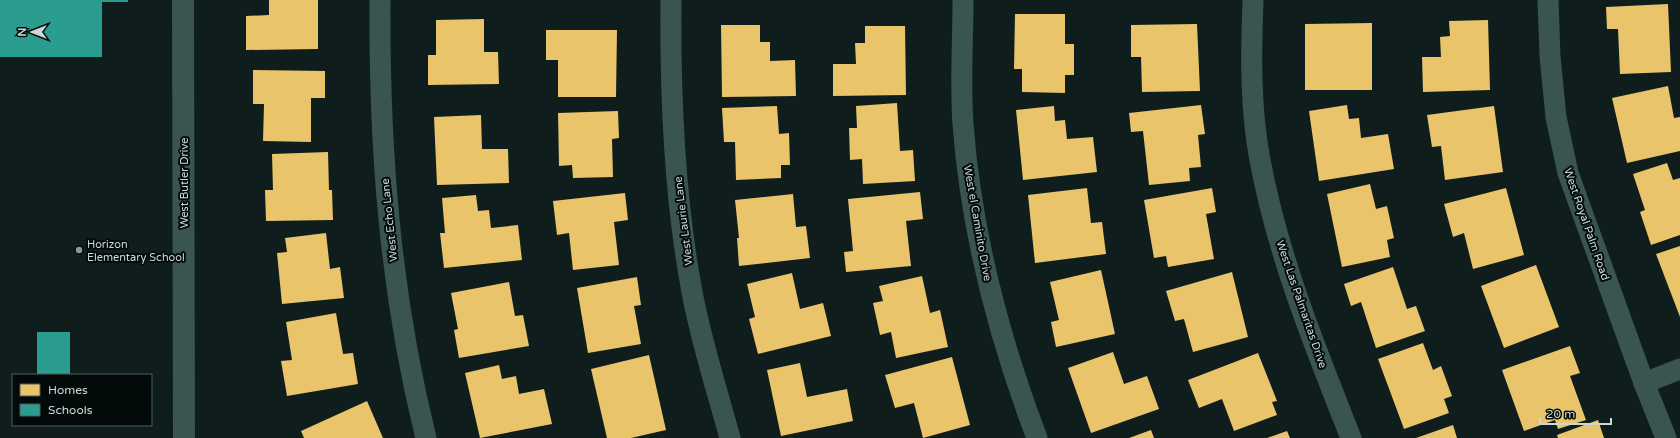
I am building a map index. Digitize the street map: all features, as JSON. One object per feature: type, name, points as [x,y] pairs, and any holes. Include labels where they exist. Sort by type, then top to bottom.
[{"type":"street","name":"West Butler Drive","points":[[183,0],[184,438]]},
{"type":"street","name":"West Echo Lane","points":[[380,0],[379,80],[392,249],[402,330],[426,438]]},
{"type":"street","name":"West Laurie Lane","points":[[671,0],[670,59],[674,142],[682,224],[692,292],[730,438]]},
{"type":"street","name":"West el Caminito Drive","points":[[963,0],[963,124],[974,209],[990,288],[1006,349],[1037,438]]},
{"type":"street","name":"West Las Palmaritas Drive","points":[[1253,0],[1252,94],[1260,158],[1270,209],[1288,271],[1306,324],[1351,438]]},
{"type":"street","name":"West Royal Palm Road","points":[[1548,0],[1550,56],[1556,116],[1568,173],[1644,383],[1666,438]]},
{"type":"street","points":[[1644,383],[1680,368]]},
{"type":"building: Homes","points":[[269,0],[318,0],[318,49],[246,50],[246,16],[269,15]]},
{"type":"building: Homes","points":[[1668,4],[1671,72],[1620,74],[1618,29],[1607,29],[1606,7]]},
{"type":"building: Homes","points":[[1015,14],[1065,14],[1065,44],[1074,44],[1074,75],[1065,75],[1065,93],[1022,92],[1022,69],[1014,69]]},
{"type":"building: Homes","points":[[484,19],[484,52],[498,52],[499,84],[428,85],[428,55],[436,55],[436,20]]},
{"type":"building: Homes","points":[[1488,20],[1490,90],[1423,92],[1422,57],[1441,57],[1440,37],[1450,36],[1449,21]]},
{"type":"building: Homes","points":[[1372,23],[1372,90],[1305,90],[1305,24]]},
{"type":"building: Homes","points":[[1197,24],[1200,91],[1142,92],[1141,57],[1131,57],[1131,25]]},
{"type":"building: Homes","points":[[721,25],[760,25],[760,42],[770,42],[770,61],[795,60],[796,96],[722,97]]},
{"type":"building: Homes","points":[[865,26],[905,26],[906,95],[833,96],[833,64],[856,64],[855,43],[865,43]]},
{"type":"building: Homes","points":[[546,30],[617,30],[616,97],[558,97],[558,60],[546,60]]},
{"type":"building: Homes","points":[[253,70],[325,71],[325,98],[311,98],[311,142],[263,141],[264,104],[253,104]]},
{"type":"building: Homes","points":[[1668,86],[1674,118],[1680,117],[1680,151],[1627,163],[1612,98]]},
{"type":"building: Homes","points":[[897,103],[900,151],[913,150],[915,181],[863,184],[862,159],[850,160],[849,128],[857,128],[856,106]]},
{"type":"building: Homes","points":[[1201,105],[1205,134],[1198,135],[1201,167],[1189,168],[1190,181],[1149,185],[1143,131],[1131,132],[1129,113]]},
{"type":"building: Homes","points":[[1347,105],[1349,119],[1359,118],[1361,138],[1388,134],[1394,169],[1319,181],[1309,111]]},
{"type":"building: Homes","points":[[777,106],[779,134],[789,133],[790,165],[781,165],[781,178],[736,180],[735,142],[724,142],[722,108]]},
{"type":"building: Homes","points":[[1054,106],[1055,121],[1065,120],[1067,139],[1093,137],[1097,172],[1023,180],[1016,110]]},
{"type":"building: Homes","points":[[1494,106],[1503,172],[1445,180],[1441,146],[1432,147],[1427,115]]},
{"type":"building: Homes","points":[[618,111],[619,138],[612,139],[613,177],[573,178],[572,165],[559,166],[558,113]]},
{"type":"building: Homes","points":[[481,115],[482,149],[508,149],[509,183],[437,185],[434,117]]},
{"type":"building: Homes","points":[[328,152],[329,190],[332,190],[333,220],[266,221],[265,190],[273,190],[272,154]]},
{"type":"building: Homes","points":[[1667,163],[1673,180],[1680,178],[1680,235],[1651,245],[1640,212],[1645,210],[1633,174]]},
{"type":"building: Homes","points":[[1370,184],[1376,209],[1387,206],[1394,238],[1387,240],[1390,257],[1342,267],[1327,194]]},
{"type":"building: Homes","points":[[1087,188],[1091,223],[1102,222],[1106,254],[1035,263],[1028,195]]},
{"type":"building: Homes","points":[[1212,188],[1216,212],[1206,214],[1214,259],[1168,267],[1166,256],[1154,258],[1144,200]]},
{"type":"building: Homes","points":[[1506,188],[1524,255],[1473,269],[1464,233],[1453,237],[1444,204]]},
{"type":"building: Homes","points":[[920,192],[923,219],[906,221],[911,266],[846,272],[844,252],[853,251],[848,199]]},
{"type":"building: Homes","points":[[625,193],[628,220],[614,222],[619,265],[573,270],[569,233],[557,235],[553,201]]},
{"type":"building: Homes","points":[[793,194],[796,227],[806,226],[810,258],[739,266],[737,238],[739,238],[735,200]]},
{"type":"building: Homes","points":[[476,195],[478,211],[489,210],[491,228],[518,225],[522,260],[444,268],[440,233],[445,233],[442,198]]},
{"type":"building: Homes","points":[[326,233],[330,269],[340,267],[344,298],[282,304],[277,253],[287,252],[285,238]]},
{"type":"building: Homes","points":[[1680,246],[1680,317],[1656,254]]},
{"type":"building: Homes","points":[[1536,265],[1559,327],[1504,348],[1481,286]]},
{"type":"building: Homes","points":[[1393,267],[1407,309],[1416,306],[1425,331],[1376,348],[1361,302],[1351,306],[1344,284]]},
{"type":"building: Homes","points":[[1101,270],[1115,334],[1056,347],[1051,322],[1059,320],[1050,282]]},
{"type":"building: Homes","points":[[1232,272],[1248,337],[1193,352],[1184,319],[1175,321],[1166,291]]},
{"type":"building: Homes","points":[[792,273],[800,309],[823,303],[831,336],[758,354],[749,319],[755,317],[747,284]]},
{"type":"building: Homes","points":[[922,276],[930,313],[940,310],[948,347],[896,358],[891,332],[880,335],[873,303],[883,301],[879,286]]},
{"type":"building: Homes","points":[[637,277],[641,305],[634,306],[641,344],[588,353],[577,288]]},
{"type":"building: Homes","points":[[509,282],[515,316],[523,315],[529,346],[459,358],[454,330],[458,329],[451,293]]},
{"type":"building: Homes","points":[[336,313],[343,354],[353,353],[358,384],[287,396],[281,361],[292,360],[286,322]]},
{"type":"building: Homes","points":[[1423,343],[1433,370],[1441,366],[1452,396],[1444,399],[1449,413],[1404,429],[1378,359]]},
{"type":"building: Homes","points":[[1570,346],[1580,373],[1570,376],[1586,420],[1558,429],[1555,420],[1524,431],[1502,370]]},
{"type":"building: Homes","points":[[1113,352],[1124,384],[1147,376],[1159,409],[1091,433],[1068,368]]},
{"type":"building: Homes","points":[[1258,353],[1277,401],[1272,402],[1277,415],[1234,431],[1222,399],[1199,408],[1188,380]]},
{"type":"building: Homes","points":[[649,355],[666,430],[631,438],[607,438],[591,369]]},
{"type":"building: Homes","points":[[952,357],[970,425],[923,438],[914,403],[895,408],[885,375]]},
{"type":"building: Homes","points":[[800,363],[807,397],[847,389],[853,421],[781,436],[767,370]]},
{"type":"building: Homes","points":[[499,365],[502,379],[516,376],[519,394],[544,389],[552,424],[480,438],[465,373]]},
{"type":"building: Homes","points":[[367,401],[383,438],[304,438],[301,431]]},
{"type":"building: Homes","points":[[1598,420],[1604,438],[1558,438],[1557,435]]},
{"type":"building: Homes","points":[[1453,425],[1457,438],[1416,438]]},
{"type":"building: Homes","points":[[1151,430],[1154,438],[1129,438]]},
{"type":"building: Homes","points":[[1287,431],[1290,438],[1267,438]]},
{"type":"building: Schools","points":[[0,0],[128,0],[128,2],[102,2],[102,57],[0,57]]},
{"type":"building: Schools","points":[[37,332],[70,332],[70,374],[37,374]]},
{"type":"place","name":"Horizon Elementary School","points":[[79,250]]}]
